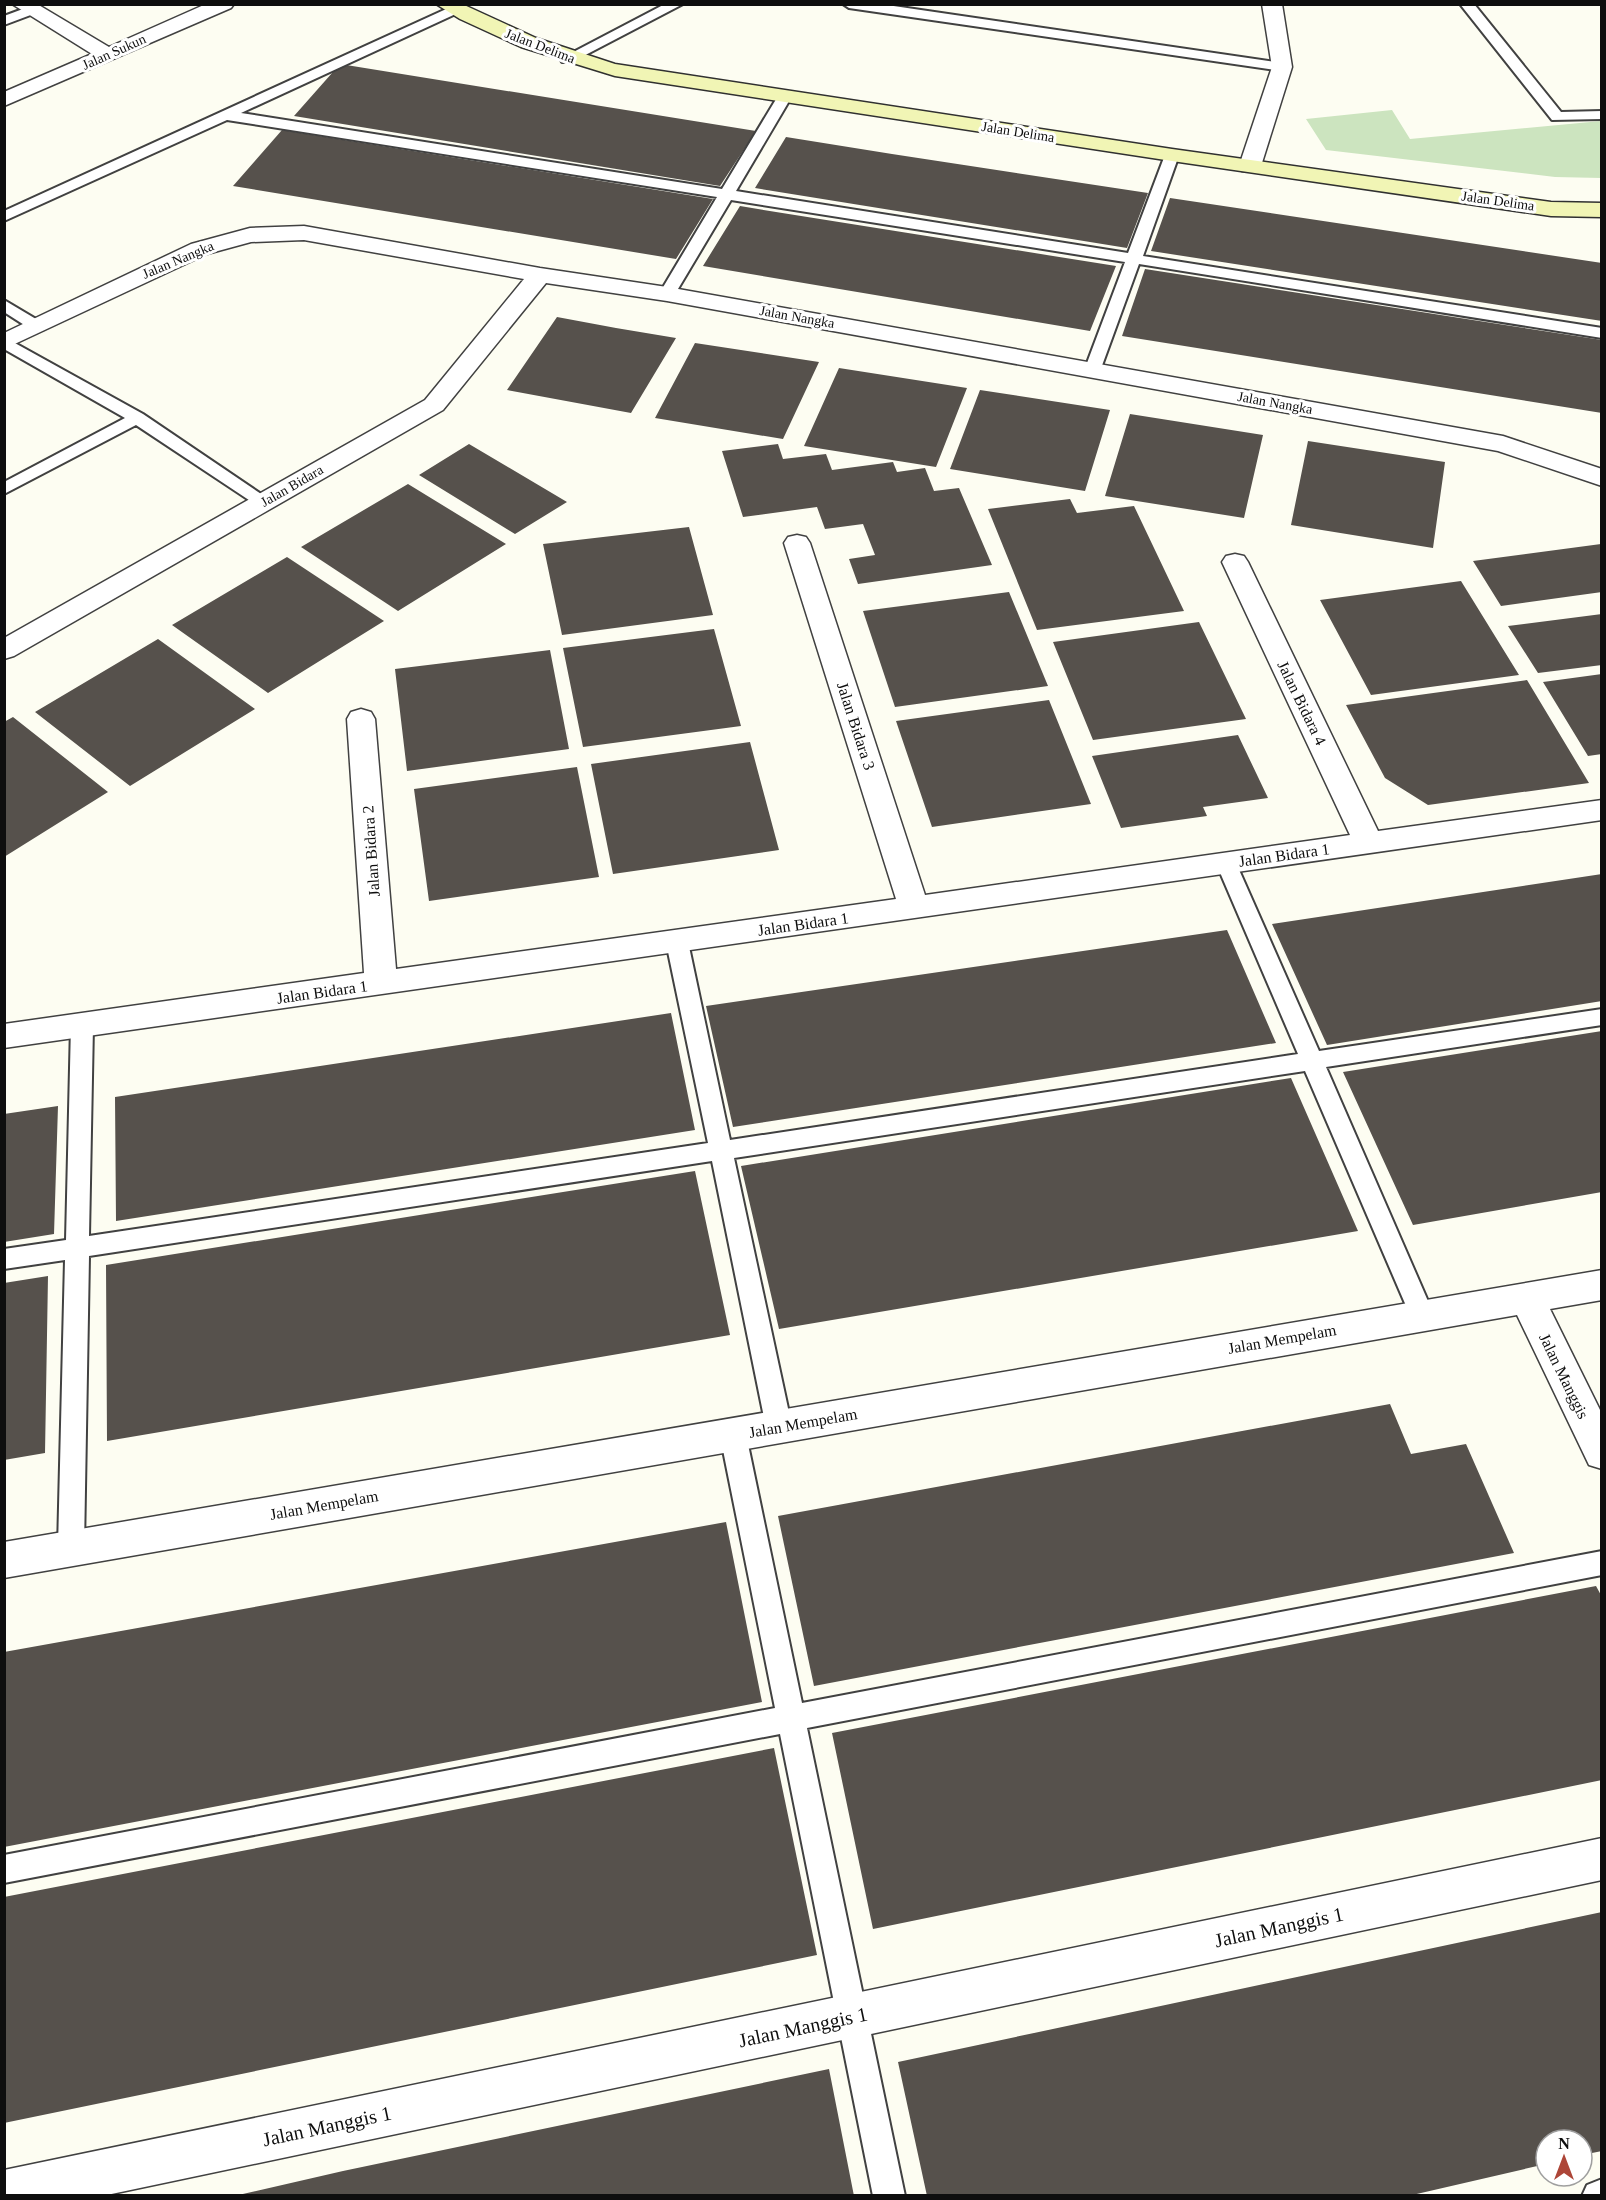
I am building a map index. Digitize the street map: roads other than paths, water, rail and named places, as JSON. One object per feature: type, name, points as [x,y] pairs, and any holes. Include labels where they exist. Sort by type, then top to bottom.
[{"type":"street","name":"Jalan Sukun","points":[[4,100],[224,4]]},
{"type":"street","points":[[1250,166],[1282,67],[1272,4]]},
{"type":"street","points":[[27,7],[109,55]]},
{"type":"street","name":"Jalan Delima","points":[[450,7],[530,45],[567,59],[615,70],[1172,155],[1551,209],[1602,210]]},
{"type":"street","name":"Jalan Nangka","points":[[4,342],[35,325],[199,249],[250,236],[304,233],[540,275],[667,294],[1503,444],[1602,478]]},
{"type":"street","name":"Jalan Bidara","points":[[4,650],[434,405],[540,275]]},
{"type":"street","name":"Jalan Bidara 3","points":[[797,543],[914,908]]},
{"type":"street","name":"Jalan Bidara 4","points":[[1235,562],[1370,843]]},
{"type":"street","name":"Jalan Bidara 2","points":[[361,719],[381,984]]},
{"type":"street","name":"Jalan Bidara 1","points":[[4,1036],[1602,810]]},
{"type":"street","name":"Jalan Mempelam","points":[[4,1560],[1602,1285]]},
{"type":"street","name":"Jalan Manggis","points":[[1527,1298],[1602,1453]]},
{"type":"street","name":"Jalan Manggis 1","points":[[4,2193],[1602,1859]]},
{"type":"lane","points":[[567,59],[677,4]]},
{"type":"lane","points":[[849,4],[1282,67]]},
{"type":"lane","points":[[1466,4],[1557,117],[1602,115]]},
{"type":"lane","points":[[4,21],[27,7]]},
{"type":"lane","points":[[4,217],[226,115],[450,7]]},
{"type":"lane","points":[[667,294],[785,96]]},
{"type":"lane","points":[[226,115],[1602,333]]},
{"type":"lane","points":[[1092,371],[1172,155]]},
{"type":"lane","points":[[4,305],[35,325]]},
{"type":"lane","points":[[4,342],[137,418],[264,502]]},
{"type":"lane","points":[[4,489],[137,418]]},
{"type":"lane","points":[[1226,863],[1422,1315]]},
{"type":"lane","points":[[677,942],[779,1427]]},
{"type":"lane","points":[[4,1259],[1602,1017]]},
{"type":"lane","points":[[71,1548],[82,1025]]},
{"type":"lane","points":[[734,1435],[889,2196]]},
{"type":"lane","points":[[4,1869],[1602,1563]]}]
